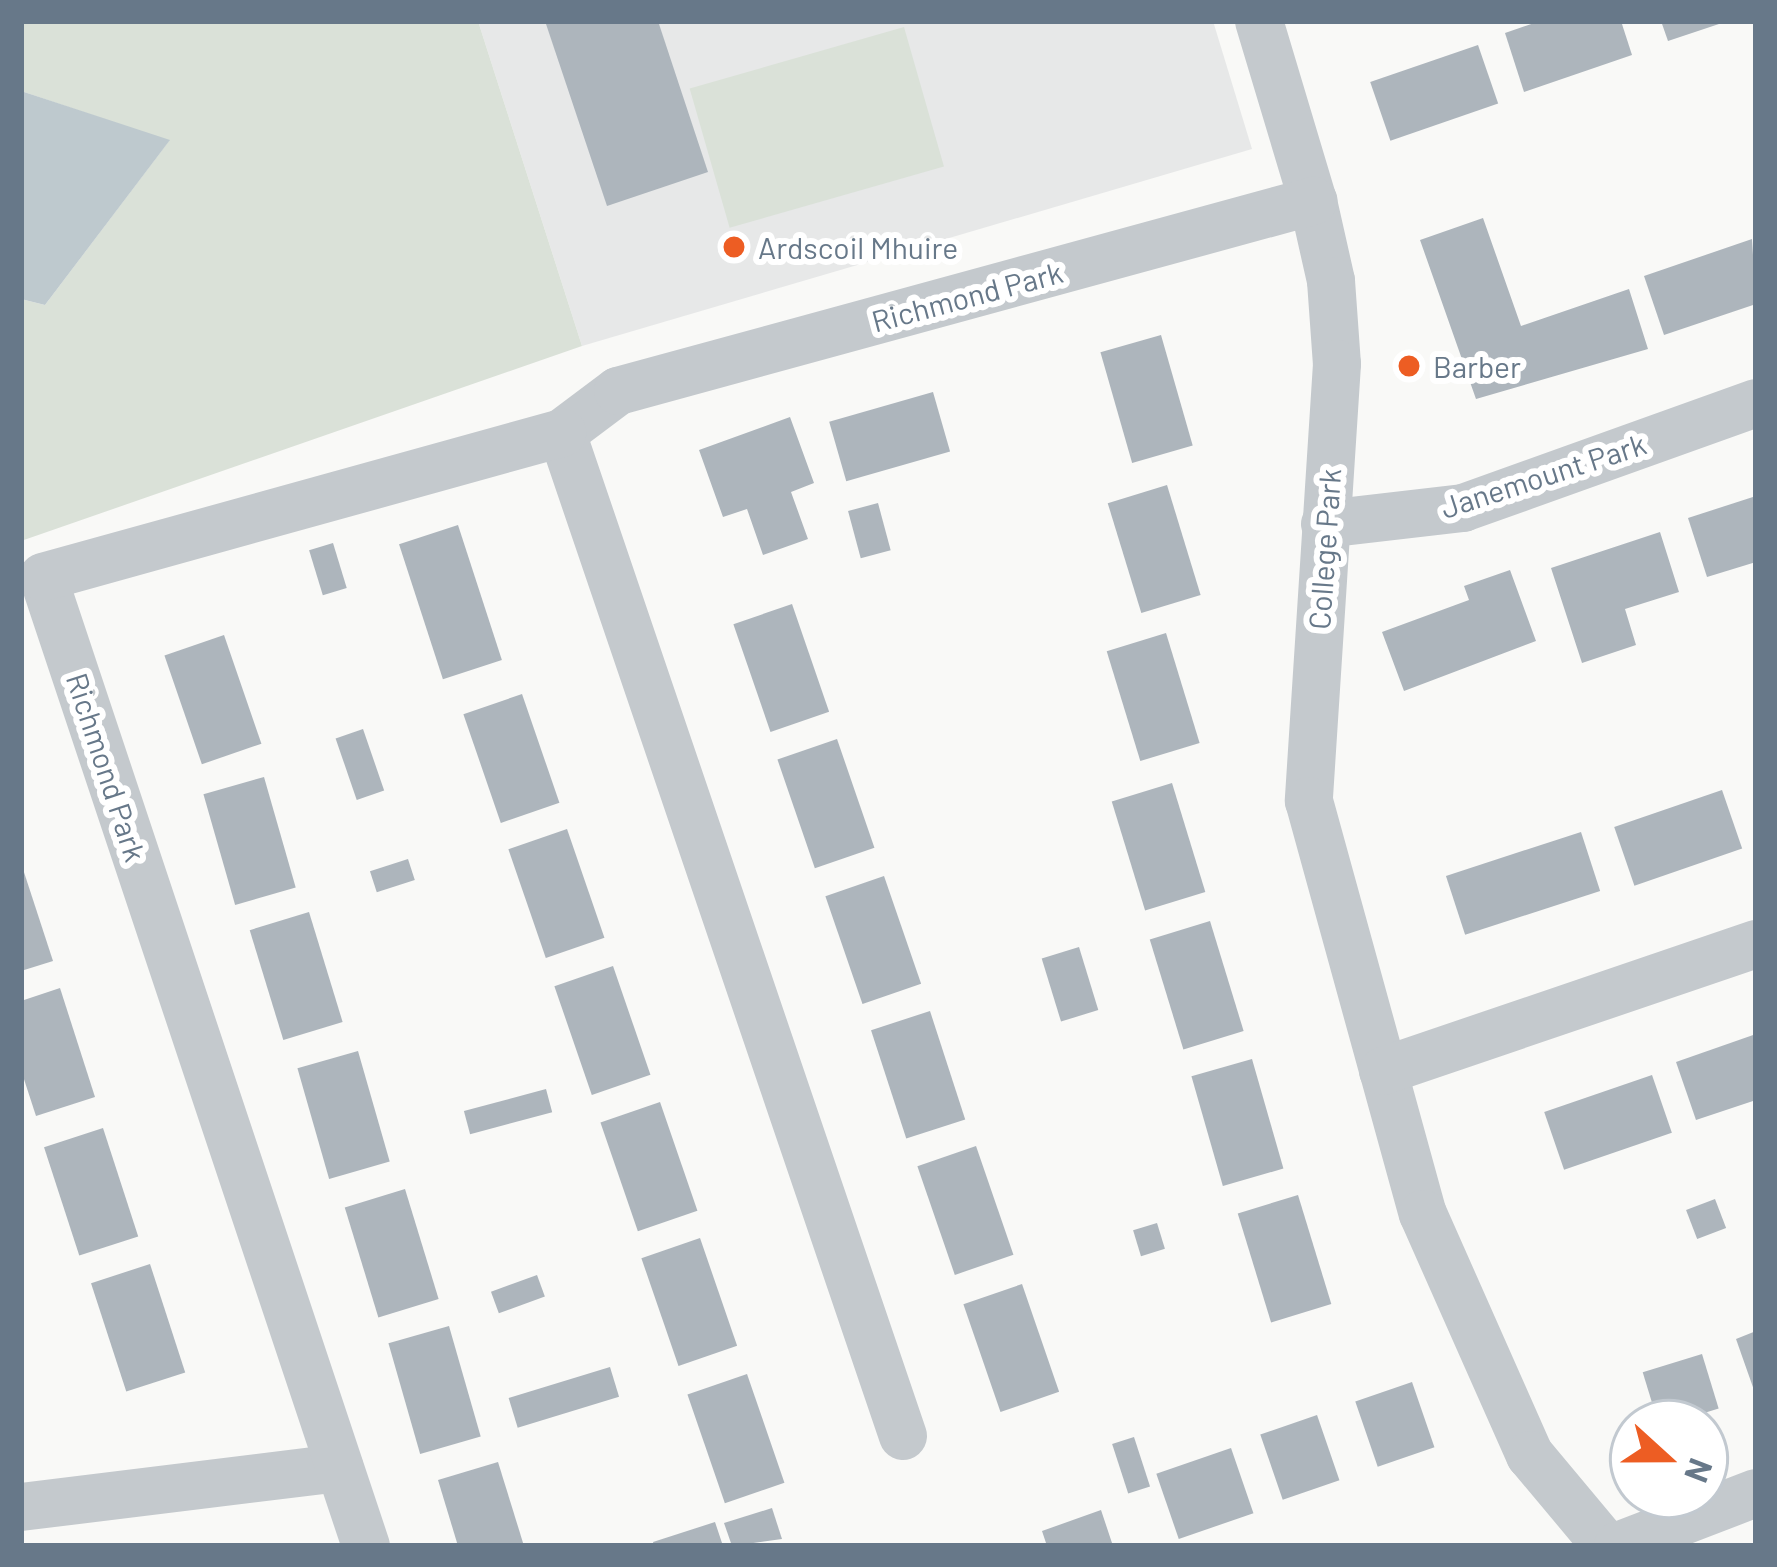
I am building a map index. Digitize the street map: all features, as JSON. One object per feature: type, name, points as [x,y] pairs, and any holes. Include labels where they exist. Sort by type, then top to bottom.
[{"type":"street","name":"College Park","points":[[1266,23],[1331,281],[1336,364],[1310,801],[1423,1214],[1530,1455],[1606,1546]]},
{"type":"street","name":"Richmond Park","points":[[366,1546],[43,578],[562,433],[618,391],[1313,201]]},
{"type":"street","name":"Janemount Park","points":[[1325,524],[1463,508],[1756,403]]},
{"type":"street","points":[[562,433],[903,1436]]},
{"type":"street","points":[[1383,1071],[1756,944]]},
{"type":"street","points":[[21,1507],[340,1468]]},
{"type":"street","points":[[1618,1546],[1756,1493]]},
{"type":"shaded area","points":[[21,21],[478,21],[582,346],[21,541],[21,299],[45,305],[169,141],[21,91]]},
{"type":"shaded area","name":"Ardscoil Mhuire","points":[[478,21],[1213,21],[1252,149],[582,346]]},
{"type":"shaded area","points":[[904,27],[944,166],[730,228],[690,88]]},
{"type":"shaded area","points":[[21,91],[170,140],[45,305],[21,299]]},
{"type":"building","points":[[545,21],[658,21],[708,172],[607,206]]},
{"type":"building","points":[[1540,21],[1621,21],[1632,55],[1524,92],[1505,33]]},
{"type":"building","points":[[1661,21],[1725,21],[1725,22],[1668,41]]},
{"type":"building","points":[[1478,45],[1498,104],[1390,141],[1370,82]]},
{"type":"building","points":[[1483,218],[1521,326],[1629,289],[1648,349],[1476,399],[1420,240]]},
{"type":"building","points":[[1752,239],[1756,304],[1664,335],[1644,276]]},
{"type":"building","points":[[1161,335],[1193,446],[1132,463],[1100,352]]},
{"type":"building","points":[[933,392],[950,452],[846,481],[829,422]]},
{"type":"building","points":[[790,417],[814,483],[791,492],[808,539],[763,555],[747,509],[723,517],[699,450]]},
{"type":"building","points":[[1167,485],[1201,595],[1141,613],[1108,503]]},
{"type":"building","points":[[1756,496],[1756,562],[1707,577],[1688,518]]},
{"type":"building","points":[[878,503],[891,550],[861,558],[848,511]]},
{"type":"building","points":[[458,525],[502,660],[443,679],[399,544]]},
{"type":"building","points":[[1660,532],[1679,592],[1625,609],[1636,645],[1582,663],[1551,568]]},
{"type":"building","points":[[333,543],[347,588],[323,595],[309,550]]},
{"type":"building","points":[[1510,570],[1536,641],[1404,691],[1382,632],[1469,600],[1464,586]]},
{"type":"building","points":[[792,604],[829,712],[770,732],[733,624]]},
{"type":"building","points":[[1166,633],[1200,743],[1140,761],[1107,651]]},
{"type":"building","points":[[224,635],[261,744],[202,764],[164,656]]},
{"type":"building","points":[[522,694],[559,803],[501,823],[463,714]]},
{"type":"building","points":[[363,729],[384,790],[357,800],[336,738]]},
{"type":"building","points":[[837,739],[874,848],[815,868],[777,760]]},
{"type":"building","points":[[264,777],[296,888],[235,905],[203,794]]},
{"type":"building","points":[[1172,783],[1205,892],[1145,910],[1112,801]]},
{"type":"building","points":[[1722,790],[1742,849],[1634,886],[1614,827]]},
{"type":"building","points":[[567,829],[604,938],[546,958],[508,849]]},
{"type":"building","points":[[1581,832],[1600,891],[1465,935],[1446,876]]},
{"type":"building","points":[[408,859],[415,880],[377,892],[370,871]]},
{"type":"building","points":[[21,863],[53,961],[21,971]]},
{"type":"building","points":[[884,876],[921,984],[862,1004],[825,896]]},
{"type":"building","points":[[309,912],[343,1022],[283,1040],[250,930]]},
{"type":"building","points":[[1210,921],[1244,1031],[1183,1049],[1150,939]]},
{"type":"building","points":[[1079,947],[1098,1010],[1061,1022],[1042,958]]},
{"type":"building","points":[[613,966],[650,1075],[592,1095],[554,986]]},
{"type":"building","points":[[60,988],[95,1097],[36,1116],[21,1070],[21,1001]]},
{"type":"building","points":[[930,1011],[965,1119],[906,1139],[871,1030]]},
{"type":"building","points":[[1756,1034],[1756,1100],[1696,1120],[1676,1062]]},
{"type":"building","points":[[358,1051],[390,1162],[329,1179],[297,1068]]},
{"type":"building","points":[[1252,1059],[1283,1169],[1223,1186],[1191,1076]]},
{"type":"building","points":[[1652,1075],[1672,1133],[1564,1170],[1544,1112]]},
{"type":"building","points":[[546,1089],[552,1112],[470,1134],[464,1111]]},
{"type":"building","points":[[660,1102],[697,1211],[638,1231],[600,1123]]},
{"type":"building","points":[[103,1128],[138,1236],[79,1256],[44,1147]]},
{"type":"building","points":[[976,1146],[1013,1255],[955,1275],[917,1166]]},
{"type":"building","points":[[405,1189],[439,1299],[378,1317],[345,1207]]},
{"type":"building","points":[[1298,1195],[1331,1304],[1271,1322],[1238,1213]]},
{"type":"building","points":[[1715,1199],[1726,1228],[1697,1239],[1686,1210]]},
{"type":"building","points":[[1157,1223],[1165,1249],[1141,1256],[1133,1230]]},
{"type":"building","points":[[700,1238],[737,1346],[678,1366],[641,1258]]},
{"type":"building","points":[[150,1264],[185,1372],[126,1392],[91,1283]]},
{"type":"building","points":[[537,1275],[545,1297],[499,1313],[491,1292]]},
{"type":"building","points":[[1022,1284],[1059,1392],[1000,1412],[963,1304]]},
{"type":"building","points":[[449,1326],[481,1437],[420,1454],[388,1343]]},
{"type":"building","points":[[1756,1331],[1756,1392],[1755,1393],[1736,1339]]},
{"type":"building","points":[[1702,1354],[1716,1399],[1651,1399],[1643,1372]]},
{"type":"building","points":[[610,1367],[619,1397],[518,1428],[509,1398]]},
{"type":"building","points":[[747,1374],[784,1483],[725,1503],[687,1395]]},
{"type":"building","points":[[1412,1382],[1434,1447],[1378,1467],[1355,1402]]},
{"type":"building","points":[[1317,1415],[1339,1480],[1283,1500],[1260,1435]]},
{"type":"building","points":[[1134,1437],[1150,1486],[1128,1494],[1112,1444]]},
{"type":"building","points":[[1231,1448],[1253,1513],[1179,1539],[1156,1474]]},
{"type":"building","points":[[498,1462],[524,1546],[458,1546],[438,1480]]},
{"type":"building","points":[[772,1508],[782,1539],[732,1546],[724,1523]]},
{"type":"building","points":[[1101,1510],[1113,1546],[1047,1546],[1042,1531]]},
{"type":"building","points":[[715,1522],[722,1543],[654,1546],[653,1542]]},
{"type":"place","name":"Ardscoil Mhuire","points":[[734,247]]},
{"type":"place","name":"Barber","points":[[1409,366]]}]
